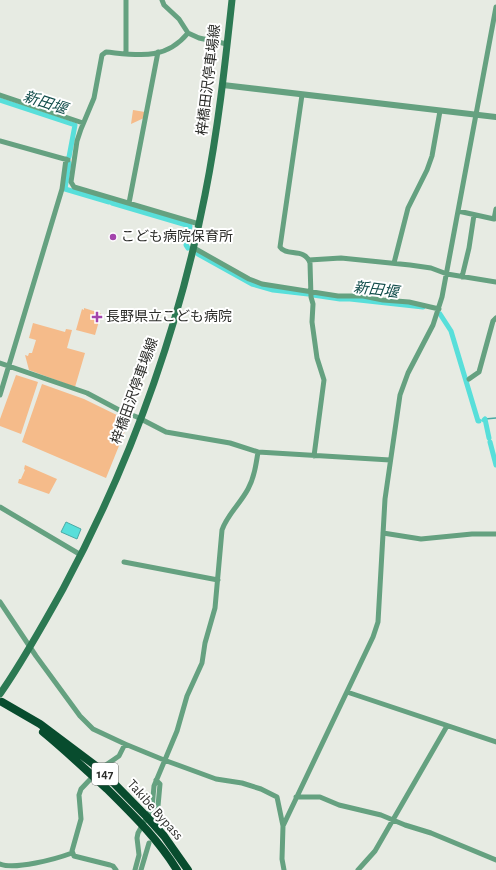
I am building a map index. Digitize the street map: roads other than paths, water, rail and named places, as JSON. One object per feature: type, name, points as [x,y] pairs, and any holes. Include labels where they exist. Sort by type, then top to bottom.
[{"type":"highway","name":"Takibe Bypass","points":[[1,699],[28,715],[100,769],[164,836],[188,870]]},
{"type":"highway","name":"Takibe Bypass","points":[[1,699],[52,739],[93,776],[149,819],[164,850],[177,870]]},
{"type":"main road","name":"梓橋田沢停車場線","points":[[1,699],[81,555],[115,482],[140,419],[168,340],[194,248],[212,156],[223,85],[232,0]]},
{"type":"street","points":[[126,0],[126,54]]},
{"type":"street","points":[[162,0],[164,5],[179,19],[188,33],[199,38],[227,44]]},
{"type":"street","points":[[282,826],[373,638],[378,622],[385,499],[400,395],[412,363],[433,325],[439,309],[447,274],[496,7]]},
{"type":"street","points":[[188,33],[181,42],[174,47],[158,52],[144,55],[106,52],[102,55],[94,98],[77,141],[71,182],[74,187],[199,224]]},
{"type":"street","points":[[130,203],[158,52]]},
{"type":"street","points":[[223,85],[496,117]]},
{"type":"street","points":[[0,95],[83,123]]},
{"type":"street","points":[[302,95],[280,247],[283,250],[300,253],[309,260],[341,258],[420,266],[447,274],[496,282]]},
{"type":"street","points":[[394,263],[408,208],[427,170],[432,156],[440,111]]},
{"type":"street","points":[[0,141],[74,161]]},
{"type":"street","points":[[0,395],[62,189],[66,159]]},
{"type":"street","points":[[458,211],[474,216],[494,219],[496,209]]},
{"type":"street","points":[[462,277],[469,248],[474,216]]},
{"type":"street","points":[[194,248],[256,282],[338,296],[363,296],[383,300],[409,302],[439,309]]},
{"type":"street","points":[[309,260],[313,304],[312,322],[317,358],[324,380],[314,456]]},
{"type":"street","points":[[469,379],[479,372],[492,321],[496,318]]},
{"type":"street","points":[[0,363],[87,393],[166,432],[230,444],[258,452],[390,460]]},
{"type":"street","points":[[149,819],[156,780],[177,730],[187,696],[202,663],[205,643],[215,608],[225,522],[248,490],[254,476],[258,452]]},
{"type":"street","points":[[0,507],[81,555]]},
{"type":"street","points":[[383,533],[421,539],[472,534],[496,534]]},
{"type":"street","points":[[124,562],[218,580]]},
{"type":"street","points":[[0,602],[30,647],[87,724],[98,732],[164,760],[216,778],[242,783],[261,789],[277,797],[279,801],[282,826],[282,859],[284,870]]},
{"type":"street","points":[[347,692],[496,742]]},
{"type":"street","points":[[358,870],[375,851],[392,819],[447,726]]},
{"type":"street","points":[[72,853],[81,819],[79,795],[81,789],[100,769],[119,756],[125,744]]},
{"type":"street","points":[[135,870],[139,851],[137,838],[138,833],[158,806],[160,784],[156,780]]},
{"type":"street","points":[[296,797],[320,797],[339,805],[392,819],[405,825],[431,833],[496,860]]},
{"type":"street","points":[[141,870],[149,843]]},
{"type":"street","points":[[0,864],[4,866],[30,866],[72,853]]},
{"type":"street","points":[[72,853],[74,856],[113,866],[116,870]]},
{"type":"water","points":[[66,522],[81,529],[77,539],[61,532]]},
{"type":"waterway","name":"新田堰","points":[[0,100],[75,125],[69,157]]},
{"type":"waterway","name":"新田堰","points":[[69,163],[65,189],[109,202]]},
{"type":"waterway","name":"新田堰","points":[[112,203],[190,226],[186,245],[188,248]]},
{"type":"waterway","name":"新田堰","points":[[198,254],[252,284],[273,290],[308,294]]},
{"type":"waterway","name":"新田堰","points":[[313,295],[423,307]]},
{"type":"waterway","name":"新田堰","points":[[440,314],[451,331],[479,421]]},
{"type":"waterway","points":[[485,419],[496,418]]},
{"type":"waterway","points":[[484,420],[485,419],[489,438]]},
{"type":"waterway","points":[[490,442],[496,465]]},
{"type":"place","name":"こども病院保育所","points":[[113,237]]},
{"type":"place","name":"長野県立こども病院","points":[[97,317]]}]
